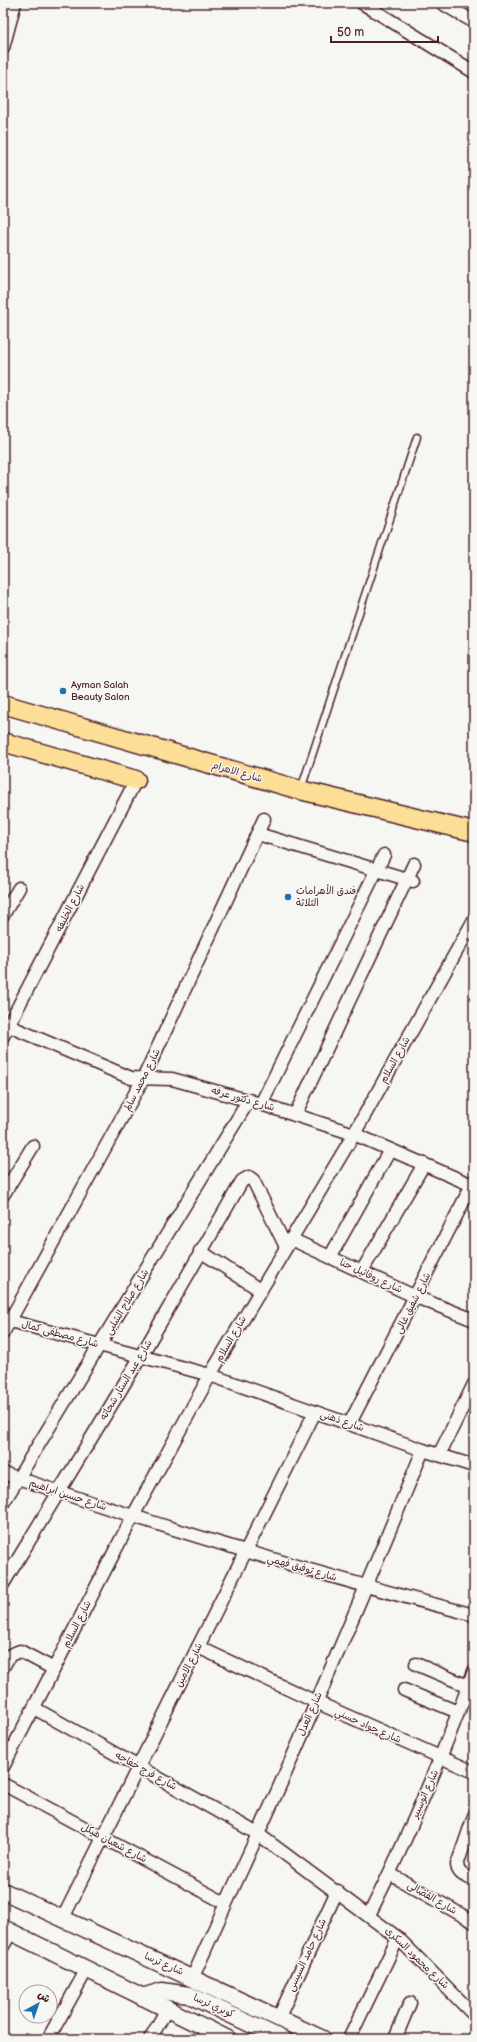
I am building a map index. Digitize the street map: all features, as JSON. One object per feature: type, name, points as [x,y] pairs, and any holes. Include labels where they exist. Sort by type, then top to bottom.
[{"type":"main road","name":"شارع الاهرام","points":[[3,704],[300,790],[474,832]]},
{"type":"main road","points":[[3,742],[136,780]]},
{"type":"main road","name":"شارع ترسا","points":[[3,1891],[193,1977],[278,2019],[323,2039]]},
{"type":"main road","points":[[7,1930],[228,2039]]},
{"type":"main road","name":"كوبري ترسا","points":[[142,1997],[162,1991],[189,1995],[282,2039]]},
{"type":"street","points":[[3,48],[7,14],[15,3]]},
{"type":"street","points":[[362,3],[474,72]]},
{"type":"street","points":[[442,3],[474,22]]},
{"type":"street","name":"شارع الخليفه","points":[[6,1031],[136,780]]},
{"type":"street","name":"شارع محمد سالم","points":[[3,1332],[6,1320],[144,1079],[264,819]]},
{"type":"street","points":[[258,834],[410,880]]},
{"type":"street","points":[[261,1104],[378,870],[384,855]]},
{"type":"street","points":[[295,1115],[410,880],[414,864]]},
{"type":"street","points":[[3,914],[19,888]]},
{"type":"street","name":"شارع السلام","points":[[3,1767],[133,1516],[210,1375],[354,1134],[474,920]]},
{"type":"street","name":"شارع دكتور عرفه","points":[[6,1031],[131,1078],[144,1079],[158,1077],[172,1079],[249,1100],[354,1134],[473,1184]]},
{"type":"street","name":"شارع صلاح الشلبى","points":[[3,1503],[101,1345],[249,1100]]},
{"type":"street","points":[[3,1195],[33,1146]]},
{"type":"street","points":[[330,1257],[390,1150]]},
{"type":"street","points":[[362,1271],[424,1164]]},
{"type":"street","name":"شارع عبد الستار شحاته","points":[[3,1584],[141,1356],[200,1251],[242,1181],[249,1177],[253,1180],[288,1243]]},
{"type":"street","name":"شارع شفيق غالى","points":[[350,1423],[473,1184]]},
{"type":"street","name":"شارع روفائيل حنا","points":[[288,1243],[330,1257],[416,1297],[474,1320]]},
{"type":"street","points":[[200,1251],[260,1290]]},
{"type":"street","name":"شارع مصطفى كمال","points":[[6,1320],[210,1375]]},
{"type":"street","name":"شارع ذهنى","points":[[210,1375],[350,1423],[423,1450],[474,1466]]},
{"type":"street","points":[[439,1455],[474,1384]]},
{"type":"street","name":"شارع الامين","points":[[62,1918],[315,1412]]},
{"type":"street","name":"شارع العدل","points":[[193,1977],[316,1702],[423,1450]]},
{"type":"street","name":"شارع حسين ابراهيم","points":[[3,1473],[133,1516]]},
{"type":"street","name":"شارع توفيق فهمي","points":[[133,1516],[245,1552],[366,1587],[474,1615]]},
{"type":"street","name":"شارع جواد حسني","points":[[198,1647],[316,1702],[474,1772]]},
{"type":"street","points":[[3,1667],[10,1655],[20,1651],[54,1669]]},
{"type":"street","points":[[416,1664],[468,1686]]},
{"type":"street","name":"شارع اتوسبير","points":[[369,1915],[390,1874],[441,1758],[474,1671]]},
{"type":"street","points":[[404,1690],[458,1712]]},
{"type":"street","name":"شارع فرج خفاجه","points":[[34,1708],[258,1834],[336,1892]]},
{"type":"street","name":"شارع شعبان هيكل","points":[[3,1784],[225,1903]]},
{"type":"street","points":[[474,1816],[469,1844],[457,1865],[461,1874],[474,1880]]},
{"type":"street","name":"شارع القضالى","points":[[390,1874],[474,1922]]},
{"type":"street","name":"شارع محمود السكرى","points":[[336,1892],[398,1938],[474,2015]]},
{"type":"street","name":"شارع حامد السيسى","points":[[278,2019],[336,1892]]},
{"type":"street","points":[[3,1946],[7,1930]]},
{"type":"street","points":[[349,2039],[398,1938]]},
{"type":"street","points":[[48,2039],[88,1969]]},
{"type":"street","points":[[395,2039],[410,2003]]},
{"type":"street","points":[[150,2039],[167,2009]]},
{"type":"lane","points":[[300,790],[417,437]]},
{"type":"place","name":"Ayman Salah Beauty Salon","points":[[63,691]]},
{"type":"place","name":"فندق الأهرامات الثلاثة","points":[[288,897]]}]
